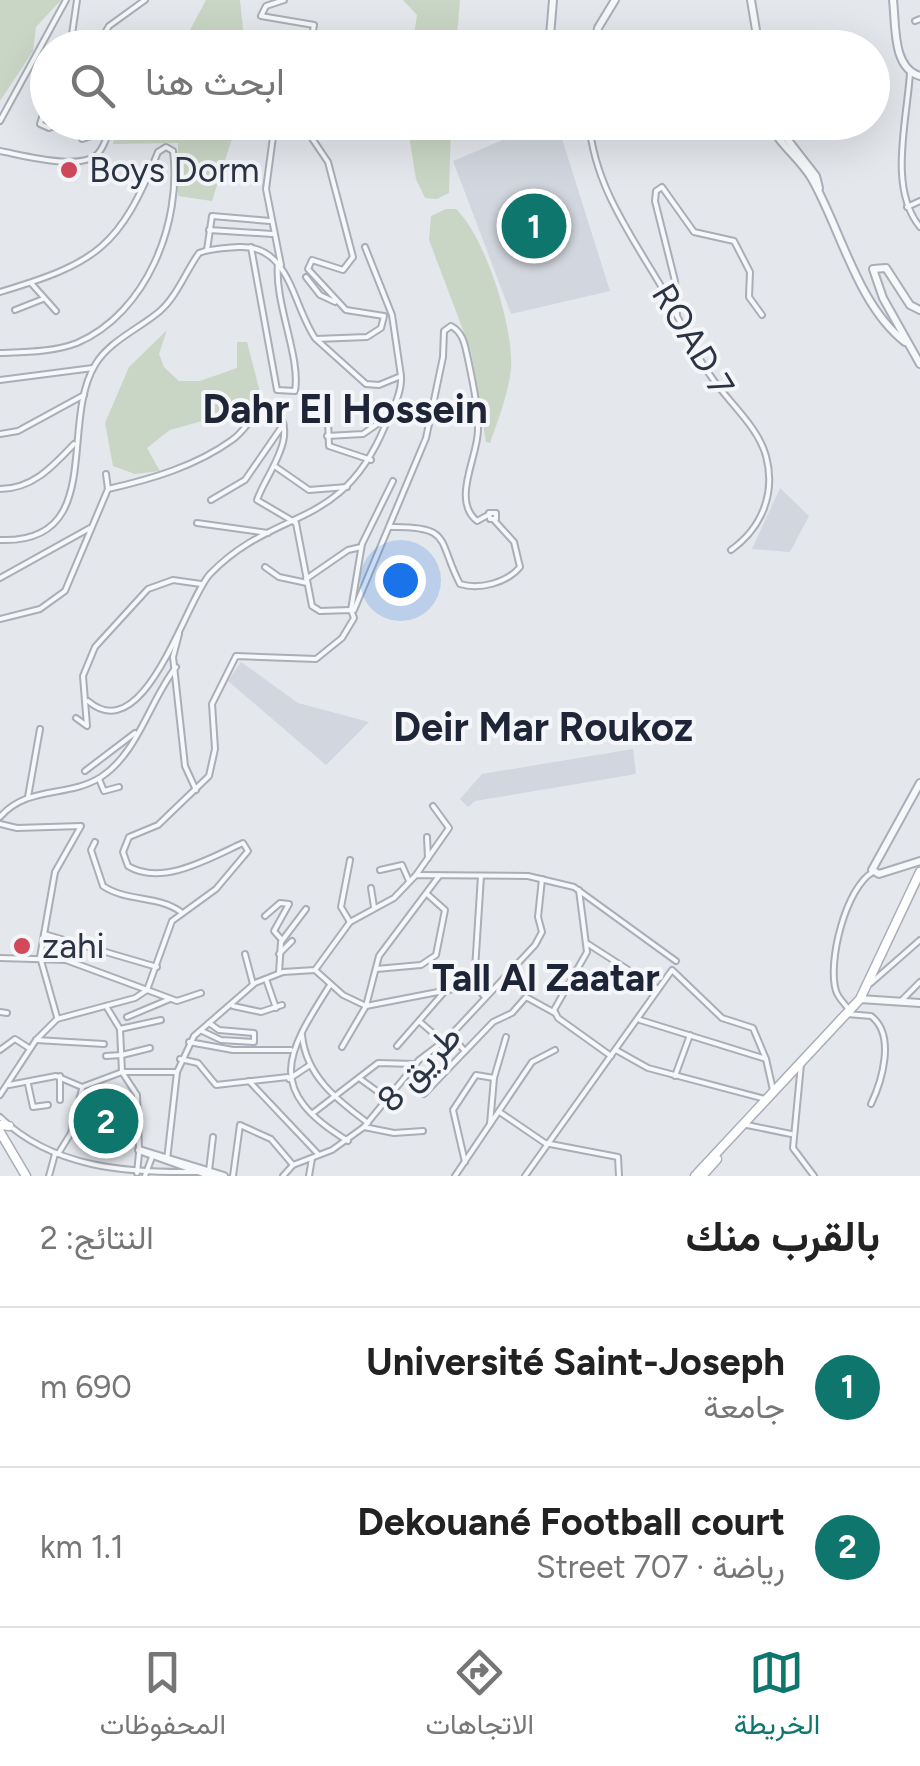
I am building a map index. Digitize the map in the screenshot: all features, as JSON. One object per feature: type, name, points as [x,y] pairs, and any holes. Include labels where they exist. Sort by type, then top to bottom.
[{"type":"main road","points":[[698,1176],[860,1000],[920,872]]},
{"type":"main road","points":[[698,1176],[773,1090],[799,1067]]},
{"type":"main road","points":[[2,1130],[24,1176]]},
{"type":"street","points":[[50,30],[66,0]]},
{"type":"street","points":[[73,30],[77,0]]},
{"type":"street","points":[[107,30],[144,0]]},
{"type":"street","points":[[284,0],[266,6],[261,16],[268,21],[314,25],[313,30]]},
{"type":"street","points":[[550,30],[553,0]]},
{"type":"street","points":[[598,30],[615,0]]},
{"type":"street","points":[[751,0],[756,30]]},
{"type":"street","points":[[893,0],[900,54],[916,74],[902,177],[906,207],[920,227]]},
{"type":"street","points":[[0,121],[30,66]]},
{"type":"street","points":[[0,151],[53,161],[88,160],[102,150],[105,140]]},
{"type":"street","points":[[272,140],[266,177],[272,234],[280,264],[316,339],[366,384],[379,385],[401,376]]},
{"type":"street","points":[[314,140],[328,162],[352,256],[347,269],[307,263],[336,302]]},
{"type":"street","name":"ROAD 7","points":[[593,140],[612,204],[706,370],[766,454],[770,485],[765,507],[749,535],[731,550]]},
{"type":"street","points":[[783,140],[820,194],[856,273],[895,334],[906,342]]},
{"type":"street","points":[[0,292],[88,259],[118,235],[158,152],[163,148],[174,151],[170,211],[159,253],[123,310],[102,328],[70,345],[0,353]]},
{"type":"street","points":[[677,316],[677,288],[655,201],[660,187],[666,188],[694,232],[714,240],[734,241],[750,272],[749,298],[762,314]]},
{"type":"street","points":[[906,207],[920,201]]},
{"type":"street","points":[[206,250],[213,215],[270,221]]},
{"type":"street","points":[[209,230],[272,234]]},
{"type":"street","points":[[0,540],[38,533],[64,514],[76,481],[75,444],[93,368],[121,339],[160,311],[196,256],[206,250],[251,246],[280,264]]},
{"type":"street","points":[[251,246],[277,390],[290,393],[295,392],[296,379],[282,316],[280,264]]},
{"type":"street","points":[[88,701],[106,710],[125,704],[144,689],[172,657],[201,584],[246,543],[296,523],[346,487],[371,460],[401,376],[392,314],[365,247]]},
{"type":"street","points":[[919,361],[906,342],[873,268],[886,268],[910,305],[920,310]]},
{"type":"street","points":[[306,277],[320,294],[355,314],[384,316],[383,324],[368,337],[316,339]]},
{"type":"street","points":[[31,283],[56,311]]},
{"type":"street","points":[[15,310],[43,299]]},
{"type":"street","points":[[352,611],[426,438],[444,356],[444,331],[451,326],[462,338],[478,414],[478,444],[466,491],[468,508],[477,521],[496,513],[494,520],[514,542],[520,568],[509,578],[474,587],[460,584],[449,548],[433,532],[390,527]]},
{"type":"street","points":[[0,380],[93,368]]},
{"type":"street","points":[[327,394],[327,436],[336,451],[371,460]]},
{"type":"street","points":[[0,434],[18,431],[84,395]]},
{"type":"street","points":[[108,489],[202,458],[241,433],[257,412],[269,405],[276,407],[283,426],[276,467],[258,502],[296,523]]},
{"type":"street","points":[[327,436],[363,434],[390,415]]},
{"type":"street","points":[[211,500],[245,480],[283,426]]},
{"type":"street","points":[[0,489],[34,480],[75,444]]},
{"type":"street","points":[[66,452],[75,458]]},
{"type":"street","points":[[276,467],[309,490],[346,487]]},
{"type":"street","points":[[0,619],[40,610],[60,596],[74,574],[108,489],[106,474]]},
{"type":"street","points":[[0,1095],[36,1040],[57,1019],[147,990],[169,927],[181,912],[207,897],[236,869],[248,851],[246,844],[190,866],[158,871],[133,870],[124,861],[123,849],[131,836],[156,826],[196,790],[214,762],[214,694],[236,656],[316,659],[342,638],[353,620],[361,547],[392,481]]},
{"type":"street","points":[[197,523],[268,533]]},
{"type":"street","points":[[296,523],[315,609],[352,611]]},
{"type":"street","points":[[0,578],[90,528]]},
{"type":"street","points":[[74,536],[87,539]]},
{"type":"street","points":[[265,567],[278,577],[307,581],[348,550],[361,547]]},
{"type":"street","points":[[76,718],[87,726],[84,668],[95,647],[148,589],[173,580],[201,584]]},
{"type":"street","points":[[172,657],[184,766],[196,790]]},
{"type":"street","points":[[1,814],[28,797],[99,779],[120,758],[176,666]]},
{"type":"street","points":[[28,797],[40,730]]},
{"type":"street","points":[[85,771],[138,730]]},
{"type":"street","points":[[99,779],[104,791],[119,787]]},
{"type":"street","points":[[873,872],[872,866],[920,783]]},
{"type":"street","points":[[167,1160],[177,1072],[190,1042],[234,1006],[253,984],[279,974],[315,970],[350,922],[410,883],[449,828],[433,806]]},
{"type":"street","points":[[0,824],[80,826],[55,872],[40,957],[57,1019]]},
{"type":"street","points":[[427,837],[428,858]]},
{"type":"street","points":[[95,842],[91,850],[103,886],[119,895],[161,901],[181,912]]},
{"type":"street","points":[[350,860],[341,907],[350,922]]},
{"type":"street","points":[[871,1104],[884,1072],[880,1025],[871,1016],[849,1012],[836,988],[843,914],[864,878],[873,872],[920,861]]},
{"type":"street","points":[[380,870],[402,865],[410,883]]},
{"type":"street","points":[[416,875],[542,879],[579,890],[676,961]]},
{"type":"street","points":[[342,1047],[366,1006],[379,956],[439,876]]},
{"type":"street","points":[[481,876],[474,985],[484,996]]},
{"type":"street","name":"طريق 8","points":[[293,1165],[348,1141],[366,1125],[415,1064],[451,1035],[540,937],[542,879]]},
{"type":"street","points":[[371,888],[374,907]]},
{"type":"street","points":[[555,1013],[554,1003],[582,965],[588,944],[579,890]]},
{"type":"street","points":[[376,969],[421,965],[436,955],[446,910],[427,894]]},
{"type":"street","points":[[264,916],[280,903],[289,904],[274,931],[282,940]]},
{"type":"street","points":[[279,974],[282,940],[306,909]]},
{"type":"street","points":[[44,934],[157,967]]},
{"type":"street","points":[[871,983],[920,940]]},
{"type":"street","points":[[279,954],[292,941]]},
{"type":"street","points":[[588,944],[658,989]]},
{"type":"street","points":[[245,954],[253,984]]},
{"type":"street","points":[[0,958],[40,957],[100,969],[170,999],[187,1000],[202,994]]},
{"type":"street","points":[[315,970],[330,986],[366,1006],[474,985]]},
{"type":"street","points":[[524,1176],[675,970],[722,1018],[753,1028],[773,1090]]},
{"type":"street","points":[[234,1006],[258,1012],[280,1006],[266,978]]},
{"type":"street","points":[[900,1002],[920,982]]},
{"type":"street","points":[[330,986],[291,1050],[289,1078],[296,1094],[348,1141]]},
{"type":"street","points":[[397,1046],[445,992]]},
{"type":"street","points":[[424,1094],[526,997],[555,1013],[611,1056]]},
{"type":"street","points":[[126,1017],[170,999]]},
{"type":"street","points":[[860,1000],[920,1004]]},
{"type":"street","points":[[106,1006],[120,1029],[122,1072],[137,1095],[137,1172]]},
{"type":"street","points":[[0,1012],[8,1013]]},
{"type":"street","points":[[120,1029],[162,1020]]},
{"type":"street","points":[[640,1020],[766,1059]]},
{"type":"street","points":[[419,1021],[443,1042]]},
{"type":"street","points":[[200,1030],[221,1040],[254,1042],[254,1033],[219,1030],[209,1023]]},
{"type":"street","points":[[302,1035],[310,1066],[332,1097],[366,1125],[394,1133],[424,1131]]},
{"type":"street","points":[[451,1035],[465,1051]]},
{"type":"street","points":[[675,1076],[690,1035]]},
{"type":"street","points":[[490,1128],[494,1078],[506,1037]]},
{"type":"street","points":[[0,1050],[15,1039],[30,1049]]},
{"type":"street","points":[[36,1040],[104,1044]]},
{"type":"street","points":[[190,1042],[233,1050],[291,1050]]},
{"type":"street","points":[[106,1056],[150,1048]]},
{"type":"street","points":[[455,1176],[534,1059],[555,1050]]},
{"type":"street","points":[[616,1050],[648,1068],[765,1099]]},
{"type":"street","points":[[180,1059],[196,1062],[216,1085],[289,1078],[310,1066]]},
{"type":"street","points":[[314,1112],[382,1062],[415,1064]]},
{"type":"street","points":[[799,1067],[793,1134],[796,1155],[814,1176]]},
{"type":"street","points":[[7,1085],[60,1076],[82,1087],[122,1072],[177,1072]]},
{"type":"street","points":[[60,1076],[60,1100]]},
{"type":"street","points":[[466,1162],[453,1110],[476,1076],[494,1078]]},
{"type":"street","points":[[358,1077],[388,1099]]},
{"type":"street","points":[[249,1081],[316,1157],[309,1176]]},
{"type":"street","points":[[28,1084],[33,1107],[48,1105]]},
{"type":"street","points":[[49,1176],[56,1154],[72,1130],[82,1087]]},
{"type":"street","points":[[501,1112],[548,1144],[618,1157],[618,1176]]},
{"type":"street","points":[[0,1118],[2,1130],[56,1154],[146,1175],[190,1169]]},
{"type":"street","points":[[233,1176],[240,1125],[271,1139],[293,1165],[284,1176]]},
{"type":"street","points":[[747,1125],[793,1134]]},
{"type":"street","points":[[207,1173],[213,1138]]},
{"type":"street","points":[[139,1152],[207,1173]]},
{"type":"street","points":[[146,1175],[153,1156]]},
{"type":"street","points":[[167,1160],[224,1176]]},
{"type":"street","points":[[98,1176],[101,1165]]},
{"type":"street","points":[[168,1173],[207,1173]]},
{"type":"shaded area","points":[[503,140],[562,140],[610,291],[511,314],[453,161]]},
{"type":"shaded area","points":[[780,488],[809,516],[790,552],[752,549]]},
{"type":"shaded area","points":[[241,662],[298,703],[369,722],[326,765],[228,681]]},
{"type":"shaded area","points":[[633,749],[636,774],[475,801],[468,807],[460,799],[482,774]]},
{"type":"green space","points":[[0,0],[61,0],[36,30],[30,30],[30,56],[0,101]]},
{"type":"green space","points":[[206,0],[240,0],[243,30],[190,30]]},
{"type":"green space","points":[[403,0],[460,0],[457,30],[415,30],[417,15]]},
{"type":"green space","points":[[114,140],[232,140],[212,201],[178,196],[178,143],[113,144]]},
{"type":"green space","points":[[410,140],[451,140],[449,193],[437,199],[425,198],[416,179]]},
{"type":"green space","points":[[456,209],[477,240],[496,284],[508,330],[510,377],[490,443],[486,442],[471,351],[429,240],[431,216]]},
{"type":"green space","points":[[167,330],[159,354],[164,367],[179,381],[200,381],[237,368],[237,342],[247,342],[261,396],[242,410],[170,430],[147,448],[160,471],[135,474],[113,466],[105,423],[129,367]]},
{"type":"green space","points":[[80,1108],[134,1117],[134,1144],[78,1126]]},
{"type":"place","name":"Boys Dorm","points":[[69,170]]},
{"type":"place","name":"Université Saint-Joseph","points":[[534,226]]},
{"type":"place","name":"zahi","points":[[22,946]]},
{"type":"place","name":"Dekouané Football court","points":[[106,1121]]},
{"type":"district","name":"Dahr El Hossein","points":[[345,409]]},
{"type":"district","name":"Deir Mar Roukoz","points":[[543,727]]},
{"type":"district","name":"Tall Al Zaatar","points":[[546,978]]}]
